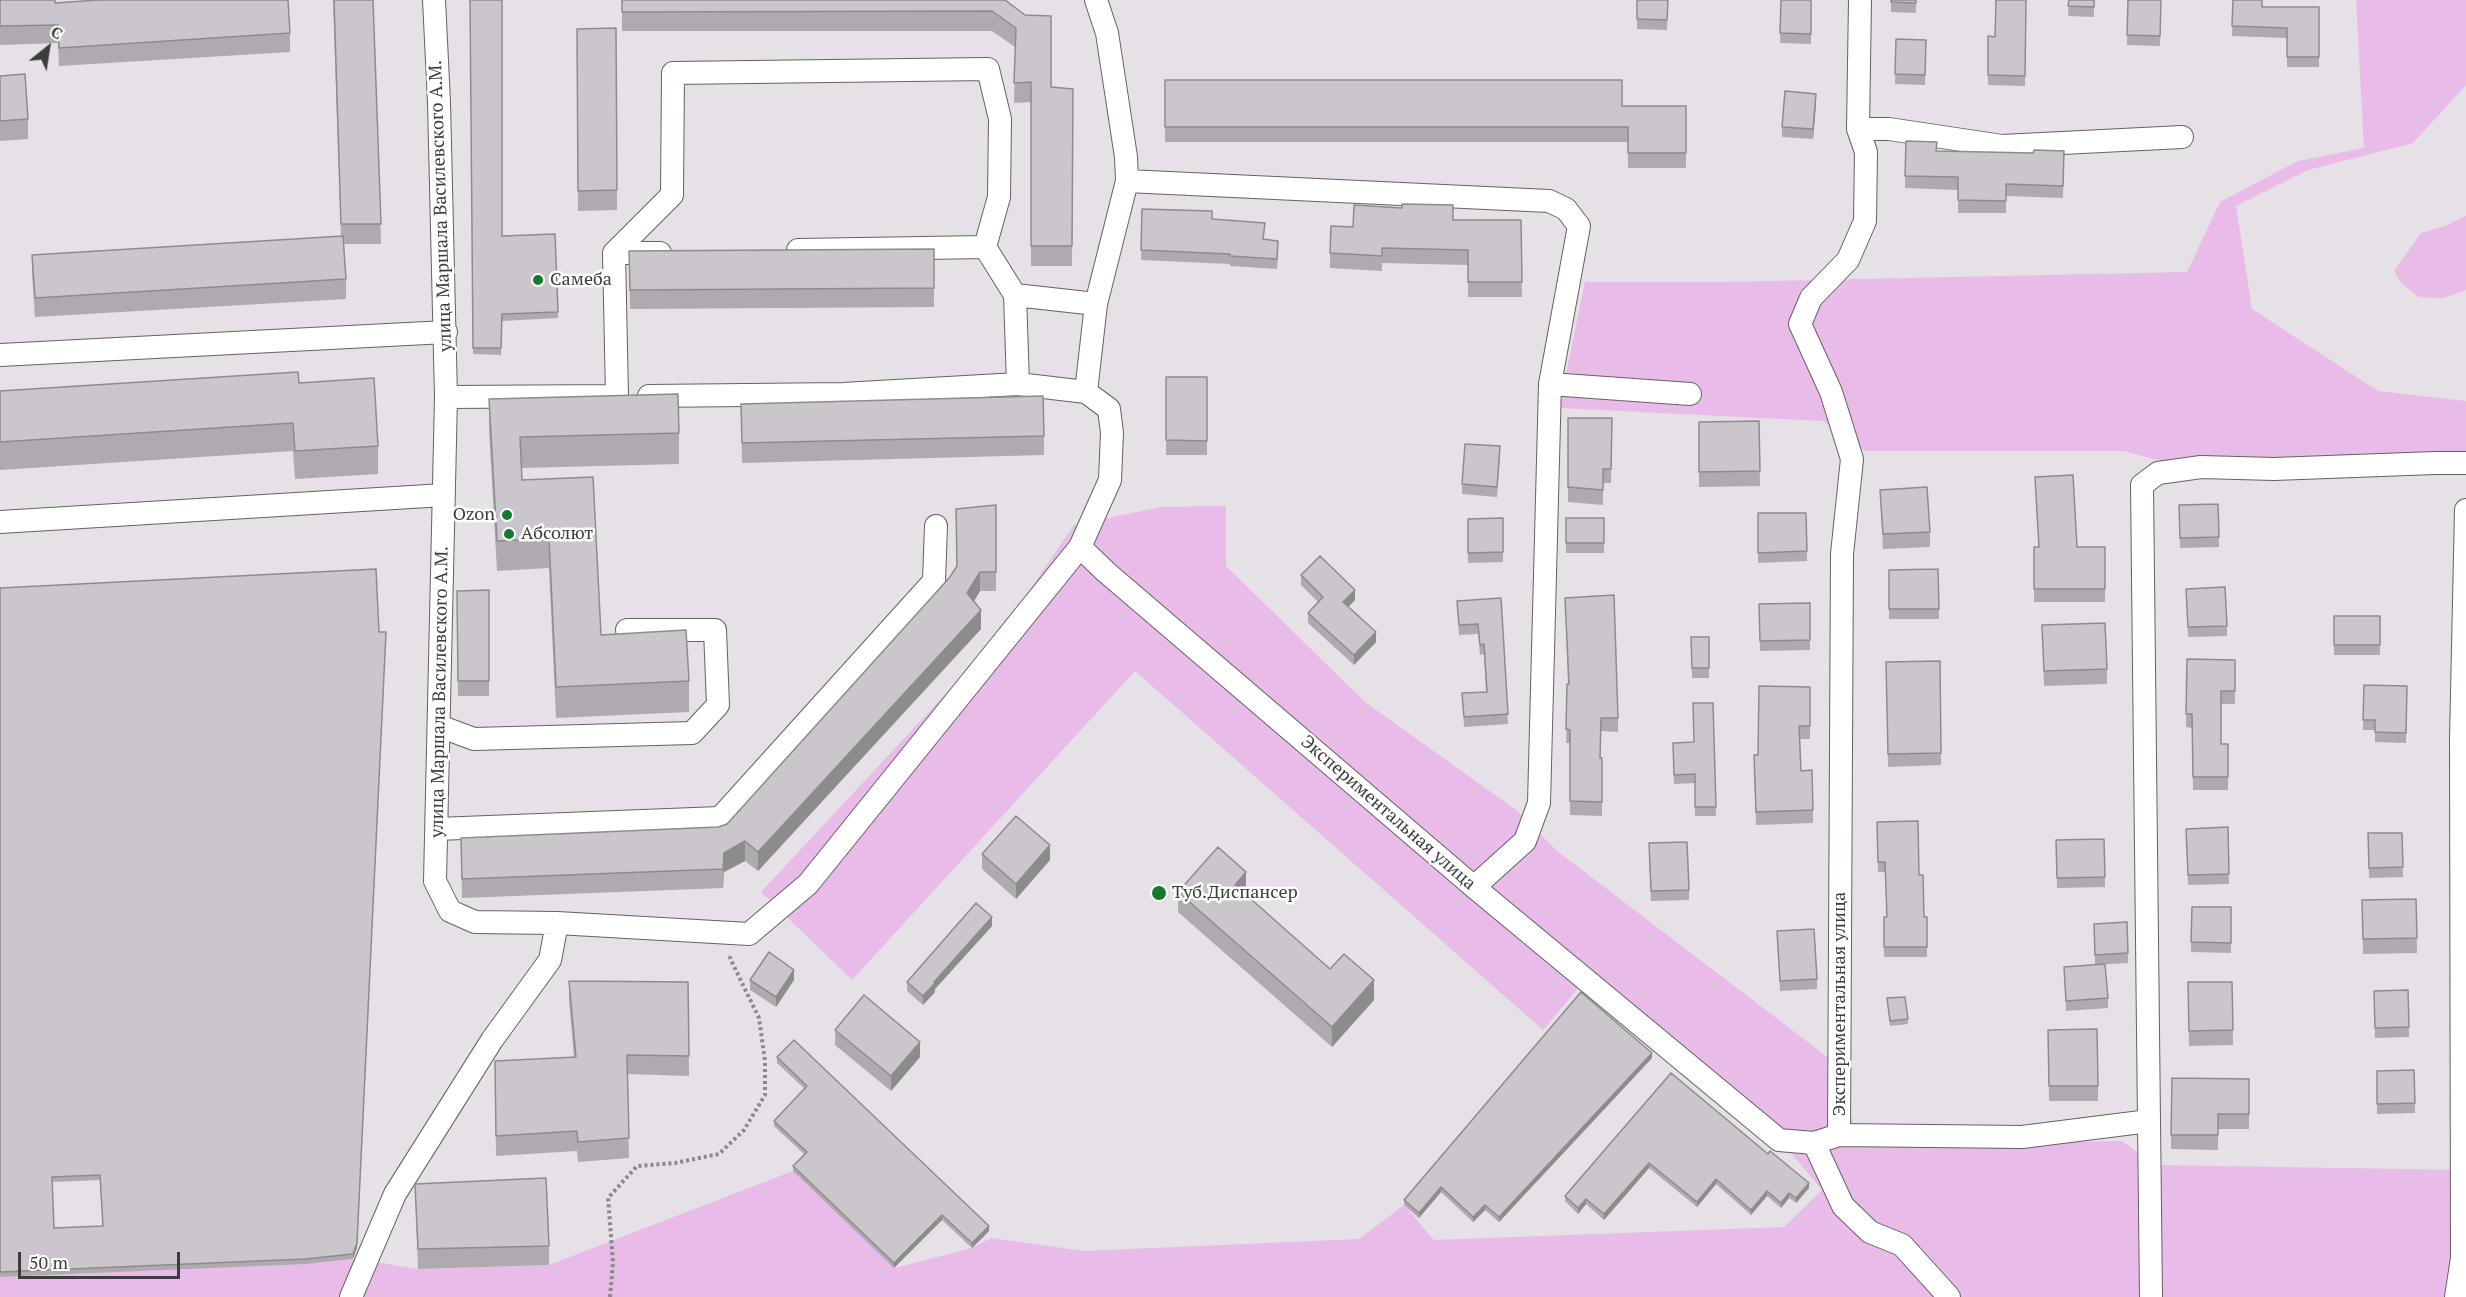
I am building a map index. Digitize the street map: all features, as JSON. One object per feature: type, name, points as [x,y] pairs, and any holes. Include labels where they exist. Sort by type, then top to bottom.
[{"type":"street","name":"улица Маршала Василевского А.М.","points":[[434,0],[446,332],[435,881],[450,910],[475,922],[557,923],[748,934]]},
{"type":"street","points":[[1086,392],[1096,304],[1127,181],[1126,157],[1107,33],[1096,0]]},
{"type":"street","name":"Экспериментальная улица","points":[[1080,547],[1115,580],[1474,887],[1779,1140],[1814,1143],[1839,1135],[1842,554],[1852,459],[1831,392],[1800,324],[1811,298],[1848,260],[1865,221],[1866,152],[1858,129],[1860,0]]},
{"type":"street","points":[[617,396],[614,253],[672,195],[673,73],[988,69],[1000,120],[1000,153],[999,197],[985,247],[1015,296],[1018,384]]},
{"type":"street","points":[[1858,129],[1889,129],[2002,146],[2182,136]]},
{"type":"street","points":[[1127,181],[1549,201],[1566,209],[1579,226],[1551,384],[1539,803],[1525,841],[1474,887]]},
{"type":"street","points":[[782,251],[985,247]]},
{"type":"street","points":[[614,253],[686,252]]},
{"type":"street","points":[[1015,296],[1096,304]]},
{"type":"street","points":[[0,354],[446,332]]},
{"type":"street","points":[[446,397],[843,394],[1018,384],[1086,392],[1109,409],[1112,433],[1110,480],[1080,547],[808,884],[748,934]]},
{"type":"street","points":[[1551,384],[1690,394]]},
{"type":"street","points":[[2151,1297],[2142,485],[2158,473],[2201,467],[2274,469],[2466,463]]},
{"type":"street","points":[[0,522],[444,495]]},
{"type":"street","points":[[2456,1297],[2462,1258],[2461,739],[2466,510]]},
{"type":"street","points":[[437,829],[720,818],[934,581],[936,526]]},
{"type":"street","points":[[439,726],[474,739],[692,733],[718,705],[715,630],[627,630]]},
{"type":"street","points":[[438,756],[474,739]]},
{"type":"street","points":[[351,1297],[395,1194],[492,1040],[550,960],[557,923]]},
{"type":"street","points":[[1839,1135],[2022,1137],[2149,1121]]},
{"type":"street","points":[[1814,1143],[1843,1206],[1870,1232],[1902,1245],[1949,1297]]},
{"type":"path","points":[[610,1297],[613,1262],[608,1198],[638,1166],[675,1163],[719,1154],[744,1130],[765,1095],[765,1061],[759,1018],[730,958],[748,934]]},
{"type":"shaded area","points":[[2356,0],[2466,0],[2466,85],[2413,143],[2308,170],[2236,206],[2252,309],[2378,391],[2466,401],[2466,469],[2172,464],[2124,451],[1865,451],[1823,421],[1559,408],[1585,282],[1724,282],[2187,272],[2220,202],[2298,161],[2364,148]]},
{"type":"shaded area","points":[[2466,216],[2466,290],[2443,298],[2419,297],[2401,283],[2394,271],[2421,233],[2445,226]]},
{"type":"shaded area","points":[[1226,506],[1226,566],[1365,702],[1516,810],[1557,851],[1830,1059],[1862,1147],[2122,1141],[2156,1165],[2466,1170],[2466,1297],[0,1297],[0,1277],[357,1259],[418,1269],[549,1265],[793,1171],[895,1268],[972,1248],[991,1238],[1084,1251],[1359,1239],[1404,1205],[1434,1240],[1784,1227],[1822,1190],[1779,1139],[1584,981],[1543,1030],[1135,671],[852,980],[761,892],[995,641],[1074,525],[1161,507]]},
{"type":"building","points":[[0,0],[55,0],[55,3],[98,0],[288,0],[290,33],[59,48],[58,25],[0,26]]},
{"type":"building","points":[[334,0],[373,0],[381,224],[341,224]]},
{"type":"building","points":[[470,0],[502,0],[502,236],[555,234],[558,312],[502,314],[501,348],[473,348]]},
{"type":"building","points":[[622,0],[1005,0],[1025,15],[1051,16],[1051,87],[1073,89],[1072,246],[1031,246],[1031,82],[1014,83],[1016,28],[992,11],[622,12]]},
{"type":"building","points":[[1637,0],[1668,0],[1667,20],[1637,19]]},
{"type":"building","points":[[1781,0],[1811,0],[1811,34],[1780,33]]},
{"type":"building","points":[[1891,0],[1916,0],[1916,3],[1891,2]]},
{"type":"building","points":[[1996,0],[2026,0],[2025,76],[1988,75],[1988,36],[1995,37]]},
{"type":"building","points":[[2069,0],[2094,0],[2094,7],[2068,6]]},
{"type":"building","points":[[2128,0],[2161,0],[2160,36],[2127,35]]},
{"type":"building","points":[[2233,0],[2262,0],[2262,7],[2319,7],[2319,57],[2287,57],[2287,28],[2232,26]]},
{"type":"building","points":[[616,28],[617,190],[578,191],[577,29]]},
{"type":"building","points":[[1896,39],[1926,40],[1925,75],[1895,74]]},
{"type":"building","points":[[25,74],[28,119],[0,121],[0,76]]},
{"type":"building","points":[[1165,80],[1622,80],[1622,106],[1686,106],[1686,153],[1628,153],[1628,127],[1165,127]]},
{"type":"building","points":[[1785,91],[1816,94],[1813,129],[1782,127]]},
{"type":"building","points":[[1906,141],[1937,142],[1936,151],[2033,153],[2034,150],[2064,151],[2063,186],[2006,184],[2006,201],[1958,200],[1958,177],[1905,176]]},
{"type":"building","points":[[1402,204],[1453,205],[1453,220],[1521,220],[1522,282],[1468,282],[1468,250],[1382,248],[1382,256],[1330,253],[1331,226],[1353,227],[1354,205],[1402,208]]},
{"type":"building","points":[[1142,209],[1212,211],[1212,219],[1265,223],[1263,239],[1278,241],[1277,259],[1230,256],[1230,254],[1141,250]]},
{"type":"building","points":[[343,236],[346,279],[35,298],[32,255]]},
{"type":"building","points":[[934,249],[934,288],[630,290],[629,251]]},
{"type":"building","points":[[298,372],[299,383],[374,378],[378,446],[295,451],[293,423],[0,442],[0,391]]},
{"type":"building","points":[[1166,377],[1207,377],[1207,441],[1166,440]]},
{"type":"building","points":[[678,394],[679,433],[520,437],[522,480],[593,477],[601,635],[686,630],[689,681],[556,687],[549,538],[497,541],[489,399]]},
{"type":"building","points":[[1043,396],[1044,436],[742,443],[741,404]]},
{"type":"building","points":[[1568,418],[1612,418],[1611,469],[1603,469],[1603,490],[1568,487]]},
{"type":"building","points":[[1759,421],[1760,471],[1699,472],[1699,422]]},
{"type":"building","points":[[1465,444],[1500,446],[1497,487],[1462,484]]},
{"type":"building","points":[[2073,475],[2077,547],[2105,547],[2105,589],[2034,589],[2034,547],[2039,547],[2035,477]]},
{"type":"building","points":[[1927,487],[1930,532],[1883,534],[1880,490]]},
{"type":"building","points":[[2218,504],[2219,537],[2180,538],[2179,505]]},
{"type":"building","points":[[996,505],[996,572],[980,572],[967,593],[981,610],[758,852],[745,841],[724,853],[723,869],[462,879],[461,838],[718,827],[727,824],[950,577],[957,566],[956,509]]},
{"type":"building","points":[[1758,513],[1806,513],[1807,551],[1758,553]]},
{"type":"building","points":[[1503,518],[1503,552],[1468,553],[1468,519]]},
{"type":"building","points":[[1566,518],[1604,518],[1604,543],[1566,543]]},
{"type":"building","points":[[1320,556],[1355,590],[1343,602],[1376,632],[1354,655],[1308,613],[1323,597],[1301,575]]},
{"type":"building","points":[[376,569],[379,632],[386,632],[357,1243],[353,1254],[305,1259],[0,1272],[0,588]],"holes":[[[100,1175],[103,1226],[54,1228],[52,1177]]]},
{"type":"building","points":[[1938,569],[1939,609],[1889,609],[1889,570]]},
{"type":"building","points":[[2225,587],[2227,626],[2188,627],[2186,589]]},
{"type":"building","points":[[489,590],[489,681],[458,681],[457,591]]},
{"type":"building","points":[[1614,595],[1618,718],[1601,718],[1602,802],[1570,801],[1570,730],[1566,729],[1567,684],[1569,684],[1565,598]]},
{"type":"building","points":[[1501,598],[1508,714],[1464,717],[1462,693],[1487,692],[1484,644],[1480,645],[1478,624],[1459,625],[1457,601]]},
{"type":"building","points":[[1810,603],[1810,640],[1760,641],[1759,604]]},
{"type":"building","points":[[2334,616],[2380,616],[2380,645],[2334,645]]},
{"type":"building","points":[[2105,623],[2107,669],[2044,671],[2042,625]]},
{"type":"building","points":[[1691,637],[1709,637],[1709,668],[1692,668]]},
{"type":"building","points":[[2187,659],[2235,660],[2235,691],[2221,691],[2221,744],[2228,744],[2228,777],[2193,777],[2192,714],[2186,714]]},
{"type":"building","points":[[1940,661],[1941,753],[1888,754],[1886,662]]},
{"type":"building","points":[[2364,685],[2407,686],[2406,733],[2375,732],[2375,720],[2363,720]]},
{"type":"building","points":[[1759,686],[1810,687],[1810,726],[1799,726],[1801,771],[1812,770],[1813,810],[1756,812],[1754,755],[1758,755]]},
{"type":"building","points":[[1693,703],[1713,703],[1716,807],[1695,807],[1695,774],[1674,775],[1673,743],[1694,742]]},
{"type":"building","points":[[1016,816],[1050,845],[1016,884],[982,854]]},
{"type":"building","points":[[1918,821],[1919,875],[1923,875],[1927,947],[1884,947],[1884,917],[1887,917],[1885,862],[1878,862],[1877,822]]},
{"type":"building","points":[[2228,827],[2229,874],[2188,875],[2186,829]]},
{"type":"building","points":[[2368,833],[2402,833],[2403,867],[2369,868]]},
{"type":"building","points":[[2104,839],[2105,877],[2057,878],[2056,840]]},
{"type":"building","points":[[1687,842],[1689,890],[1651,891],[1649,843]]},
{"type":"building","points":[[1218,847],[1246,872],[1235,885],[1330,969],[1344,954],[1374,980],[1332,1027],[1178,892]]},
{"type":"building","points":[[2416,899],[2417,938],[2363,939],[2362,900]]},
{"type":"building","points":[[976,903],[992,917],[923,996],[907,982]]},
{"type":"building","points":[[2192,907],[2231,907],[2231,943],[2191,942]]},
{"type":"building","points":[[2127,922],[2128,953],[2095,955],[2094,924]]},
{"type":"building","points":[[1814,929],[1817,979],[1780,981],[1777,931]]},
{"type":"building","points":[[769,952],[794,970],[776,997],[750,980]]},
{"type":"building","points":[[2105,964],[2108,998],[2066,1001],[2064,967]]},
{"type":"building","points":[[569,981],[688,982],[689,1056],[627,1055],[629,1138],[578,1142],[577,1131],[496,1136],[495,1061],[576,1057]]},
{"type":"building","points":[[2188,982],[2232,982],[2233,1030],[2189,1031]]},
{"type":"building","points":[[2408,990],[2409,1027],[2375,1028],[2374,991]]},
{"type":"building","points":[[1581,992],[1652,1053],[1499,1217],[1485,1205],[1473,1217],[1441,1187],[1419,1213],[1404,1200]]},
{"type":"building","points":[[864,995],[920,1042],[891,1076],[835,1030]]},
{"type":"building","points":[[1905,997],[1908,1019],[1890,1021],[1887,998]]},
{"type":"building","points":[[2097,1029],[2098,1086],[2049,1086],[2048,1030]]},
{"type":"building","points":[[794,1040],[989,1226],[972,1243],[942,1215],[894,1263],[793,1166],[807,1152],[774,1121],[807,1086],[777,1057]]},
{"type":"building","points":[[2414,1070],[2415,1103],[2377,1104],[2377,1071]]},
{"type":"building","points":[[1671,1073],[1768,1154],[1770,1151],[1809,1183],[1796,1198],[1789,1193],[1781,1203],[1767,1191],[1751,1210],[1716,1179],[1697,1202],[1649,1163],[1604,1214],[1586,1199],[1578,1208],[1565,1196]]},
{"type":"building","points":[[2172,1078],[2249,1079],[2249,1114],[2218,1114],[2218,1135],[2171,1135]]},
{"type":"building","points":[[546,1178],[549,1246],[418,1249],[415,1184]]},
{"type":"place","name":"Самеба","points":[[538,280]]},
{"type":"place","name":"Ozon","points":[[507,515]]},
{"type":"place","name":"Абсолют","points":[[509,534]]},
{"type":"place","name":"Туб.Диспансер","points":[[1159,893]]}]
